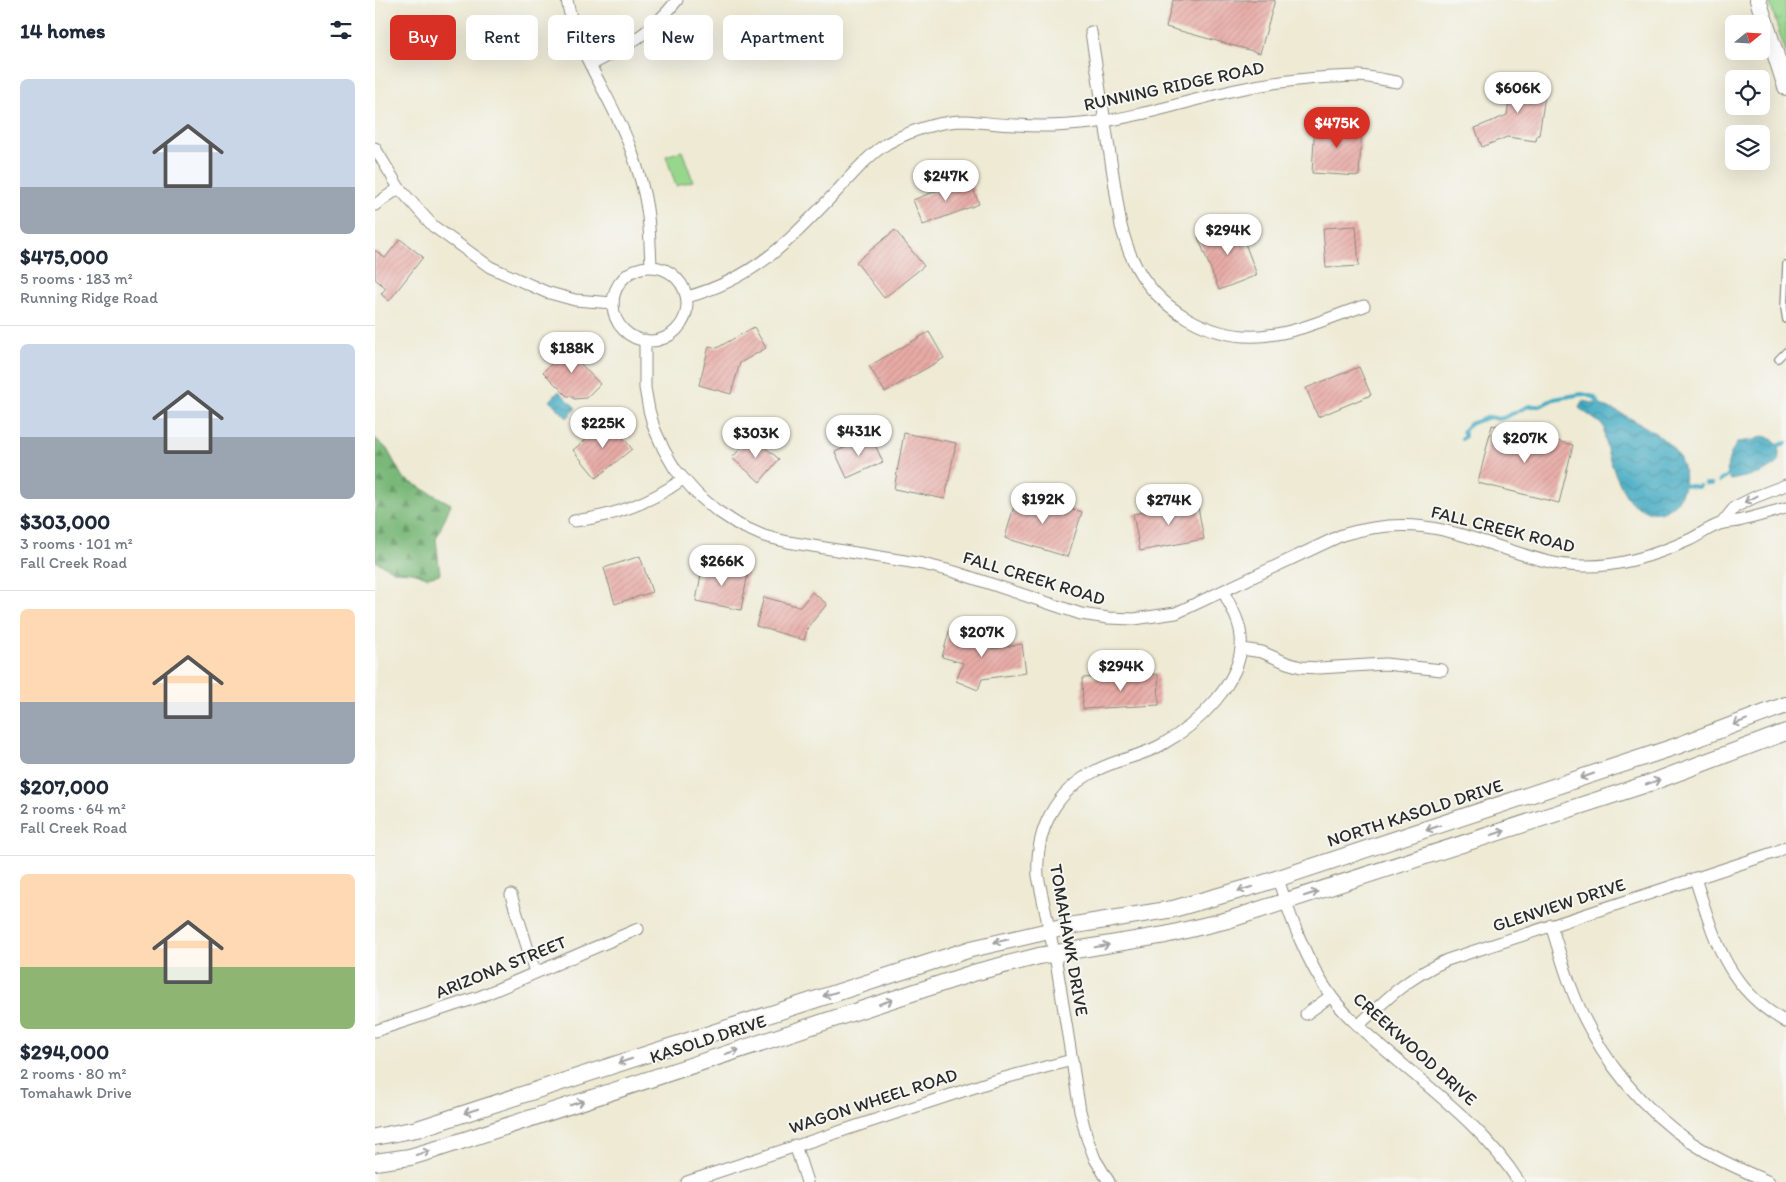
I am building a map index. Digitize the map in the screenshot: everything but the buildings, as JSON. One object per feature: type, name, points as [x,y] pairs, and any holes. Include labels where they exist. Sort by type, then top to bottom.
[{"type":"main road","points":[[1758,0],[1786,87]]},
{"type":"main road","name":"NORTH KASOLD DRIVE","points":[[1049,931],[1102,920],[1173,909],[1278,879],[1668,749],[1786,705]]},
{"type":"main road","points":[[1054,954],[1201,928],[1649,783],[1786,732]]},
{"type":"main road","name":"KASOLD DRIVE","points":[[375,1137],[427,1126],[955,953],[1049,931]]},
{"type":"main road","name":"KASOLD DRIVE","points":[[375,1162],[437,1149],[973,973],[1054,954]]},
{"type":"street","points":[[567,0],[577,37],[619,120],[639,173],[647,209],[651,266]]},
{"type":"street","points":[[591,65],[639,38],[665,16],[677,0]]},
{"type":"street","points":[[1091,32],[1121,226],[1132,259],[1142,277],[1157,295],[1171,308],[1210,329],[1247,336],[1286,332],[1364,306]]},
{"type":"street","name":"RUNNING RIDGE ROAD","points":[[687,298],[733,280],[769,257],[796,234],[869,158],[905,134],[921,128],[963,121],[1015,126],[1053,126],[1105,121],[1236,90],[1276,82],[1317,78],[1357,76],[1397,82]]},
{"type":"street","points":[[375,148],[399,188],[433,226],[490,267],[546,292],[575,300],[613,303]]},
{"type":"street","points":[[375,205],[399,188]]},
{"type":"street","points":[[651,266],[663,269],[674,276],[682,286],[687,298],[687,309],[683,320],[676,330],[667,337],[656,340],[634,338],[625,332],[614,314],[614,292],[620,281],[629,273],[639,268],[651,266]]},
{"type":"street","name":"FALL CREEK ROAD","points":[[645,340],[645,388],[654,428],[664,450],[683,479],[697,494],[716,510],[739,525],[764,536],[788,542],[923,564],[955,572],[1081,614],[1117,619],[1133,619],[1176,613],[1342,535],[1364,528],[1410,524],[1435,527],[1543,561],[1582,566],[1605,566],[1633,560],[1690,540],[1722,524],[1786,508]]},
{"type":"street","points":[[574,521],[621,512],[647,502],[683,479]]},
{"type":"street","name":"FALL CREEK ROAD","points":[[1722,524],[1735,507],[1786,485]]},
{"type":"street","name":"TOMAHAWK DRIVE","points":[[1109,1182],[1095,1158],[1087,1138],[1081,1111],[1054,954],[1037,876],[1041,836],[1045,822],[1055,805],[1068,790],[1098,769],[1140,755],[1185,730],[1220,695],[1239,663],[1241,648],[1241,635],[1237,621],[1223,591]]},
{"type":"street","points":[[1241,648],[1261,652],[1287,663],[1319,668],[1385,664],[1442,670]]},
{"type":"street","name":"GLENVIEW DRIVE","points":[[1359,1026],[1393,993],[1411,979],[1447,960],[1776,852],[1786,847]]},
{"type":"street","points":[[1695,878],[1721,952],[1733,974],[1746,992],[1758,1003],[1786,1022]]},
{"type":"street","name":"CREEKWOOD DRIVE","points":[[1278,879],[1301,942],[1317,974],[1331,996],[1359,1026],[1474,1126],[1519,1182]]},
{"type":"street","points":[[511,895],[535,972]]},
{"type":"street","points":[[1551,925],[1574,995],[1589,1028],[1621,1078],[1640,1099],[1682,1136],[1710,1154],[1769,1182]]},
{"type":"street","name":"ARIZONA STREET","points":[[375,1031],[479,997],[638,929]]},
{"type":"street","points":[[1306,1014],[1331,996]]},
{"type":"street","name":"WAGON WHEEL ROAD","points":[[687,1182],[1015,1074],[1072,1060]]},
{"type":"street","points":[[795,1145],[807,1182]]},
{"type":"lane","points":[[1786,264],[1784,300],[1786,320]]},
{"type":"lane","points":[[1778,359],[1786,351]]},
{"type":"green space","points":[[1769,0],[1786,0],[1786,54]]},
{"type":"green space","points":[[682,151],[693,181],[676,186],[666,156]]},
{"type":"green space","points":[[375,438],[387,449],[403,478],[451,504],[436,539],[440,574],[427,577],[412,572],[394,571],[375,561]]},
{"type":"water","points":[[559,391],[576,408],[567,418],[550,401]]},
{"type":"water","points":[[1582,401],[1610,408],[1657,434],[1673,449],[1682,464],[1684,485],[1681,495],[1668,509],[1659,512],[1649,512],[1631,502],[1612,467],[1606,447],[1604,426],[1579,408]]},
{"type":"water","points":[[1763,436],[1768,437],[1777,445],[1779,449],[1778,463],[1762,473],[1731,480],[1728,476],[1727,466],[1730,455],[1738,442],[1753,440]]},
{"type":"waterway","points":[[1462,439],[1465,436],[1463,431],[1470,424],[1490,417],[1503,418],[1529,406],[1540,406],[1554,399],[1582,394],[1594,397],[1599,404]]},
{"type":"waterway","points":[[1777,446],[1786,443]]},
{"type":"waterway","points":[[1720,481],[1728,476]]},
{"type":"waterway","points":[[1706,484],[1712,484]]},
{"type":"waterway","points":[[1684,485],[1700,486]]}]
